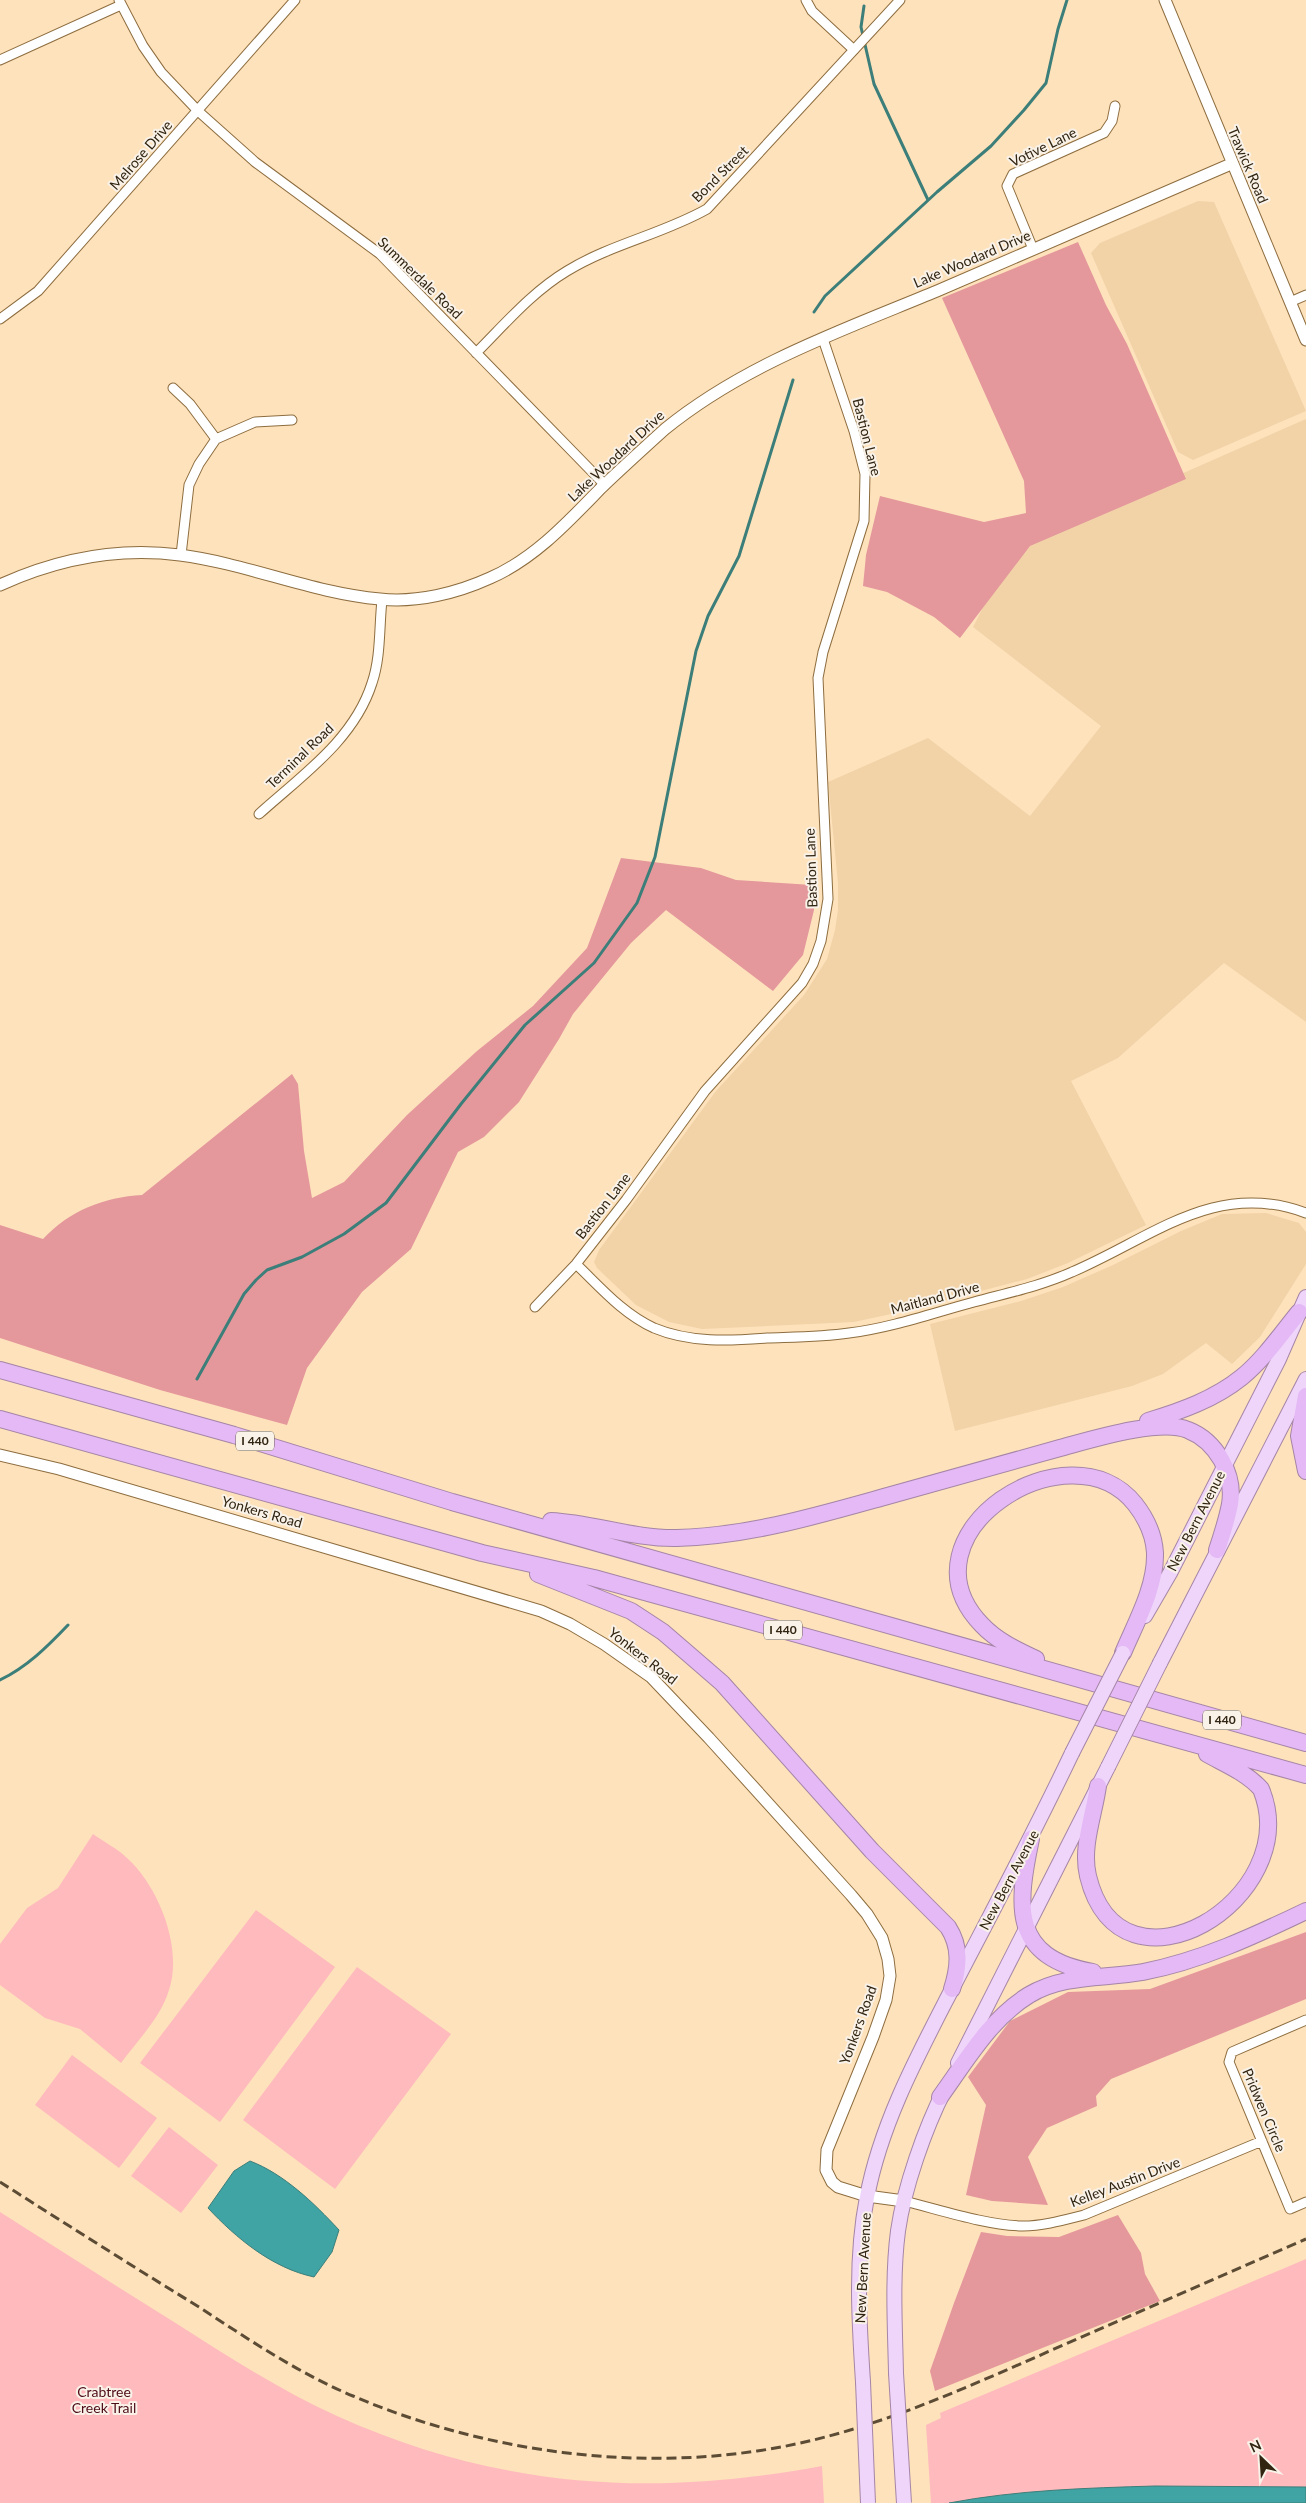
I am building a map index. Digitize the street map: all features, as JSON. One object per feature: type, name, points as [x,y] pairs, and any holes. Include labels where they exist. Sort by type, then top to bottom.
[{"type":"highway","points":[[509,1518],[557,1521],[656,1538],[738,1533],[821,1514],[1079,1443],[1187,1409],[1222,1391],[1242,1377],[1299,1312]]},
{"type":"highway","name":"I 440","points":[[0,1370],[234,1435],[509,1518],[1306,1743]]},
{"type":"highway","points":[[1306,1396],[1299,1436],[1306,1471]]},
{"type":"highway","name":"I 440","points":[[0,1419],[482,1553],[594,1578],[1306,1775]]},
{"type":"highway","points":[[1079,1443],[1154,1426],[1178,1427],[1193,1432],[1207,1441],[1224,1465],[1228,1475],[1230,1504],[1217,1550]]},
{"type":"highway","points":[[1074,1678],[1012,1647],[993,1635],[974,1616],[960,1588],[959,1562],[965,1538],[980,1516],[1010,1494],[1048,1480],[1080,1475],[1108,1481],[1126,1494],[1142,1512],[1153,1539],[1154,1562],[1144,1603],[1123,1653]]},
{"type":"highway","points":[[482,1553],[631,1610],[663,1632],[722,1682],[895,1875],[948,1927],[958,1950],[957,1973],[952,1989]]},
{"type":"highway","points":[[1183,1741],[1238,1771],[1261,1788],[1279,1821],[1281,1843]]},
{"type":"highway","points":[[1098,1786],[1086,1863],[1090,1882],[1098,1900],[1115,1920],[1137,1933],[1162,1939],[1175,1938],[1215,1926],[1251,1904]]},
{"type":"highway","points":[[1031,1839],[1021,1892],[1021,1907],[1026,1928],[1038,1946],[1060,1964],[1112,1975]]},
{"type":"highway","points":[[940,2098],[991,2027],[1022,2000],[1047,1986],[1063,1981],[1142,1972],[1198,1957],[1306,1911]]},
{"type":"main road","name":"New Bern Avenue","points":[[868,2503],[859,2298],[862,2236],[867,2196],[883,2139],[898,2100],[952,1989],[1031,1839],[1123,1653],[1170,1573],[1279,1359],[1306,1297]]},
{"type":"main road","points":[[904,2503],[896,2373],[896,2261],[898,2231],[904,2201],[940,2098],[1217,1550],[1306,1380]]},
{"type":"street","name":"Melrose Drive","points":[[0,319],[38,291],[295,0]]},
{"type":"street","points":[[806,0],[812,12],[854,50]]},
{"type":"street","name":"Bond Street","points":[[476,353],[545,285],[569,270],[600,254],[682,224],[707,209],[900,0]]},
{"type":"street","name":"Trawick Road","points":[[1165,0],[1231,164],[1306,340]]},
{"type":"street","name":"Summerdale Road","points":[[120,3],[143,46],[161,72],[198,111],[255,162],[380,254],[604,485]]},
{"type":"street","points":[[0,60],[120,3]]},
{"type":"street","name":"Votive Lane","points":[[1032,249],[1007,186],[1009,179],[1013,174],[1104,133],[1112,121],[1115,106]]},
{"type":"street","name":"Lake Woodard Drive","points":[[0,585],[41,569],[83,558],[123,553],[181,555],[382,600],[442,595],[493,577],[537,550],[665,429],[711,395],[761,366],[1231,164]]},
{"type":"street","points":[[1290,302],[1306,295]]},
{"type":"street","name":"Bastion Lane","points":[[535,1307],[576,1264],[626,1200],[705,1091],[802,983],[813,964],[821,941],[828,899],[818,678],[823,652],[864,521],[865,504],[865,474],[854,431],[823,339]]},
{"type":"street","points":[[173,388],[190,404],[216,439]]},
{"type":"street","points":[[181,555],[189,485],[199,464],[216,439],[255,422],[292,420]]},
{"type":"street","name":"Terminal Road","points":[[259,814],[331,749],[350,728],[364,704],[375,674],[382,600]]},
{"type":"street","name":"Maitland Drive","points":[[576,1264],[625,1310],[639,1320],[670,1333],[687,1337],[732,1341],[830,1335],[850,1333],[900,1322],[1042,1284],[1097,1261],[1192,1214],[1217,1205],[1260,1202],[1285,1205],[1306,1213]]},
{"type":"street","name":"Yonkers Road","points":[[0,1455],[59,1469],[541,1611],[570,1624],[604,1644],[651,1678],[709,1738],[851,1895],[867,1914],[882,1938],[888,1959],[890,1976],[886,2000],[836,2124],[827,2150],[825,2164],[828,2177],[838,2187],[867,2196],[904,2201]]},
{"type":"street","name":"Pridwen Circle","points":[[1306,2020],[1232,2052],[1228,2062],[1290,2209],[1306,2202]]},
{"type":"street","name":"Kelley Austin Drive","points":[[904,2201],[992,2222],[1023,2226],[1056,2222],[1084,2215],[1262,2141]]},
{"type":"shaded area","points":[[1198,201],[1214,202],[1306,411],[1193,460],[1178,452],[1091,253],[1100,243]]},
{"type":"shaded area","points":[[1078,242],[1106,305],[1127,344],[1186,479],[1030,546],[960,638],[934,617],[887,592],[863,586],[866,555],[880,496],[984,522],[1026,513],[1024,481],[942,298]]},
{"type":"shaded area","points":[[1306,419],[1306,1022],[1224,963],[1118,1058],[1071,1081],[1146,1225],[1068,1263],[1027,1279],[905,1311],[854,1322],[702,1329],[669,1322],[636,1305],[597,1268],[594,1262],[599,1250],[716,1091],[804,995],[827,959],[838,910],[838,883],[828,782],[928,738],[1030,816],[1101,726],[973,627],[1013,548]]},
{"type":"shaded area","points":[[621,858],[701,868],[736,880],[812,885],[814,910],[803,955],[773,991],[666,910],[631,943],[573,1014],[519,1102],[484,1137],[458,1152],[411,1249],[362,1292],[307,1368],[287,1425],[160,1390],[0,1338],[0,1225],[43,1239],[64,1221],[88,1207],[114,1199],[142,1195],[292,1074],[298,1084],[304,1151],[312,1198],[344,1182],[407,1115],[477,1051],[533,1006],[587,948]]},
{"type":"shaded area","points":[[1266,1213],[1299,1223],[1306,1232],[1306,1264],[1260,1337],[1232,1364],[1206,1343],[1163,1374],[1132,1386],[955,1431],[930,1324],[1021,1301],[1063,1287],[1113,1265],[1181,1231],[1222,1214]]},
{"type":"shaded area","points":[[1306,1932],[1306,1999],[1111,2079],[1096,2096],[1097,2106],[1047,2128],[1028,2157],[1048,2205],[992,2201],[966,2195],[986,2105],[968,2077],[1010,2021],[1068,1992],[1150,1989]]},
{"type":"shaded area","points":[[1118,2215],[1141,2253],[1145,2274],[1160,2301],[935,2391],[930,2371],[981,2232],[1007,2236],[1059,2237]]},
{"type":"green space","points":[[93,1834],[123,1855],[139,1870],[149,1885],[165,1919],[173,1956],[173,1973],[161,2010],[121,2063],[80,2029],[45,2018],[0,1985],[0,1944],[27,1908],[58,1888]]},
{"type":"green space","points":[[256,1910],[335,1967],[220,2122],[140,2063]]},
{"type":"green space","points":[[357,1967],[451,2034],[335,2189],[243,2120]]},
{"type":"green space","points":[[72,2055],[157,2118],[119,2168],[35,2105]]},
{"type":"green space","points":[[169,2127],[218,2165],[181,2213],[131,2176]]},
{"type":"green space","name":"Crabtree Creek Trail","points":[[0,2212],[274,2384],[337,2416],[397,2440],[456,2459],[516,2472],[575,2480],[636,2483],[697,2482],[759,2476],[822,2466],[824,2503],[0,2503]]},
{"type":"green space","points":[[1306,2259],[1306,2503],[931,2503],[926,2425],[941,2418],[940,2413]]},
{"type":"water","points":[[250,2161],[287,2181],[339,2230],[332,2252],[314,2277],[284,2267],[269,2259],[243,2241],[208,2208],[234,2171]]},
{"type":"water","points":[[1155,2486],[1306,2487],[1306,2503],[949,2503],[1026,2492]]},
{"type":"waterway","points":[[814,312],[825,296],[937,192],[991,146],[1046,83],[1058,29],[1067,0]]},
{"type":"waterway","points":[[864,6],[861,27],[874,84],[928,200]]},
{"type":"waterway","points":[[197,1379],[244,1294],[256,1280],[267,1270],[302,1257],[344,1234],[386,1203],[461,1104],[525,1025],[594,963],[637,903],[655,857],[696,651],[708,616],[739,556],[793,380]]},
{"type":"waterway","points":[[0,1680],[28,1663],[68,1625]]},
{"type":"railway","points":[[0,2182],[274,2355],[333,2387],[400,2414],[449,2430],[551,2451],[603,2456],[654,2458],[706,2457],[757,2451],[796,2444],[871,2424],[980,2381],[1306,2239]]}]
